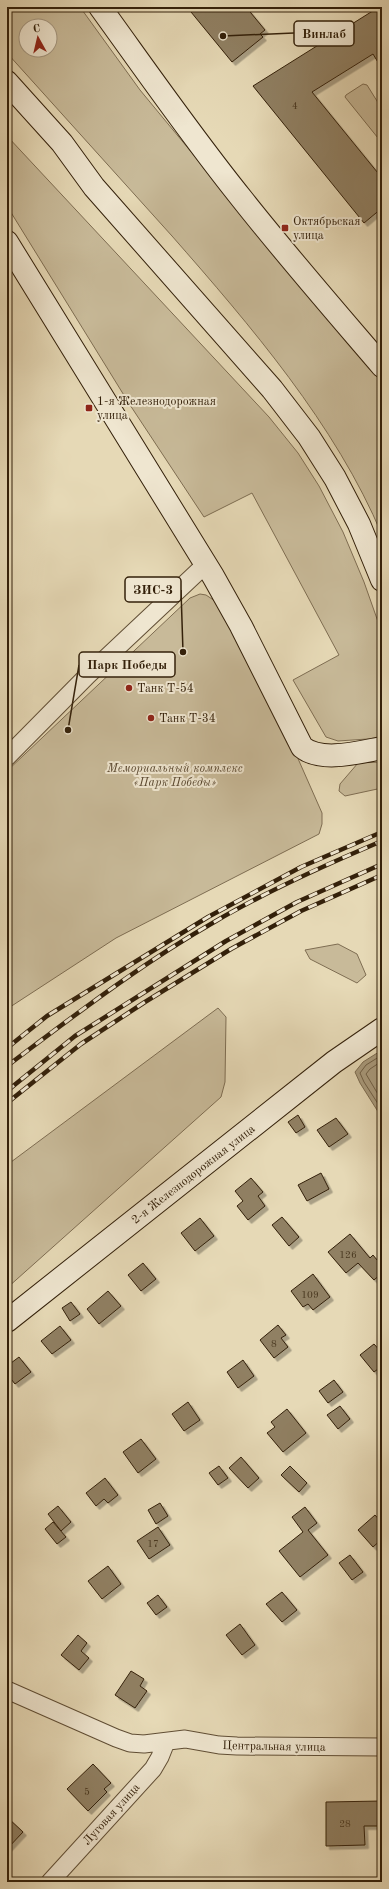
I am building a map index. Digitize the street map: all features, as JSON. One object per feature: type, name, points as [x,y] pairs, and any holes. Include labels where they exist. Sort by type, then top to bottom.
[{"type":"street","points":[[100,7],[198,143],[238,194],[313,286],[382,366]]},
{"type":"street","points":[[7,82],[62,143],[94,187],[272,389],[309,437],[342,491],[359,524],[382,580]]},
{"type":"street","points":[[7,105],[49,152],[94,187]]},
{"type":"street","points":[[7,242],[206,564],[241,626],[302,747],[319,755],[348,754],[382,748]]},
{"type":"street","points":[[7,757],[88,675],[206,564]]},
{"type":"street","name":"2-я Железнодорожная улица","points":[[7,1321],[334,1062],[382,1029]]},
{"type":"street","name":"Центральная улица","points":[[7,1690],[130,1743],[144,1744],[185,1739],[219,1745],[237,1746],[382,1748]]},
{"type":"street","name":"Луговая улица","points":[[50,1882],[153,1769],[166,1742]]},
{"type":"green space","points":[[7,7],[80,7],[140,90],[382,383],[382,535],[363,494],[341,454],[316,416],[261,341],[172,236],[7,53]]},
{"type":"green space","points":[[363,84],[367,85],[382,109],[382,143],[345,97]]},
{"type":"green space","points":[[7,136],[269,417],[298,453],[319,486],[343,532],[364,582],[382,633],[382,738],[338,741],[326,737],[293,680],[339,655],[252,493],[204,517],[130,405],[7,206]]},
{"type":"green space","name":"Мемориальный комплекс «Парк Победы»","points":[[200,594],[206,595],[215,601],[256,674],[292,745],[322,813],[322,824],[319,834],[116,938],[7,1009],[7,771],[190,598]]},
{"type":"green space","points":[[382,762],[382,788],[345,796],[339,791],[340,784],[358,763]]},
{"type":"green space","points":[[338,944],[357,954],[366,975],[357,983],[310,959],[305,950]]},
{"type":"green space","points":[[218,1008],[226,1017],[225,1082],[221,1097],[7,1288],[7,1165]]},
{"type":"water","points":[[382,1050],[382,1118],[360,1083],[355,1072],[363,1062]]},
{"type":"building","points":[[197,7],[246,7],[265,30],[260,34],[263,37],[232,62],[191,12]]},
{"type":"building","points":[[379,7],[382,7],[382,69],[373,54],[312,92],[382,178],[382,208],[364,223],[253,86]]},
{"type":"building","points":[[298,1115],[305,1127],[296,1133],[288,1122]]},
{"type":"building","points":[[336,1118],[348,1134],[329,1147],[317,1130]]},
{"type":"building","points":[[321,1173],[329,1189],[307,1201],[298,1185]]},
{"type":"building","points":[[251,1178],[263,1192],[258,1196],[265,1206],[248,1220],[237,1206],[243,1201],[235,1191]]},
{"type":"building","points":[[282,1217],[299,1237],[289,1246],[272,1225]]},
{"type":"building","points":[[200,1218],[214,1236],[195,1251],[181,1233]]},
{"type":"building","points":[[350,1234],[370,1258],[373,1255],[382,1266],[382,1273],[374,1280],[358,1263],[346,1273],[328,1252]]},
{"type":"building","points":[[143,1263],[156,1279],[141,1291],[128,1275]]},
{"type":"building","points":[[313,1274],[330,1297],[313,1310],[308,1304],[303,1307],[291,1291]]},
{"type":"building","points":[[108,1291],[121,1306],[99,1324],[87,1309]]},
{"type":"building","points":[[71,1302],[80,1314],[70,1321],[62,1308]]},
{"type":"building","points":[[278,1325],[286,1335],[281,1338],[288,1347],[274,1358],[260,1340]]},
{"type":"building","points":[[60,1326],[71,1340],[52,1354],[41,1341]]},
{"type":"building","points":[[374,1344],[382,1353],[382,1366],[374,1372],[360,1355]]},
{"type":"building","points":[[19,1357],[31,1372],[15,1384],[7,1374],[7,1366]]},
{"type":"building","points":[[243,1360],[254,1376],[238,1388],[227,1372]]},
{"type":"building","points":[[334,1380],[343,1392],[328,1403],[319,1391]]},
{"type":"building","points":[[188,1402],[200,1420],[184,1431],[172,1414]]},
{"type":"building","points":[[340,1406],[350,1419],[338,1429],[327,1415]]},
{"type":"building","points":[[287,1409],[306,1433],[283,1452],[267,1433],[275,1427],[271,1422]]},
{"type":"building","points":[[141,1439],[156,1459],[138,1473],[123,1452]]},
{"type":"building","points":[[241,1457],[259,1478],[248,1488],[229,1468]]},
{"type":"building","points":[[219,1466],[228,1478],[218,1485],[209,1473]]},
{"type":"building","points":[[290,1466],[307,1483],[299,1492],[281,1475]]},
{"type":"building","points":[[105,1478],[118,1495],[108,1503],[104,1499],[96,1506],[86,1493]]},
{"type":"building","points":[[160,1503],[168,1516],[156,1524],[148,1510]]},
{"type":"building","points":[[58,1506],[71,1522],[61,1531],[48,1514]]},
{"type":"building","points":[[305,1507],[317,1523],[308,1530],[328,1555],[300,1577],[279,1551],[303,1532],[292,1517]]},
{"type":"building","points":[[375,1515],[382,1523],[382,1539],[373,1547],[358,1530]]},
{"type":"building","points":[[53,1522],[66,1537],[57,1544],[45,1529]]},
{"type":"building","points":[[158,1527],[170,1545],[149,1559],[137,1541]]},
{"type":"building","points":[[350,1555],[363,1572],[352,1580],[339,1563]]},
{"type":"building","points":[[108,1566],[121,1584],[102,1599],[88,1581]]},
{"type":"building","points":[[282,1592],[297,1610],[282,1622],[266,1604]]},
{"type":"building","points":[[158,1595],[167,1607],[156,1615],[147,1603]]},
{"type":"building","points":[[240,1624],[255,1645],[242,1655],[226,1635]]},
{"type":"building","points":[[78,1635],[87,1643],[81,1651],[89,1658],[79,1670],[61,1655]]},
{"type":"building","points":[[131,1671],[144,1679],[140,1686],[147,1691],[135,1708],[115,1695]]},
{"type":"building","points":[[93,1764],[111,1783],[104,1789],[107,1792],[88,1811],[67,1789]]},
{"type":"building","points":[[382,1801],[382,1826],[364,1826],[365,1845],[326,1846],[326,1802]]},
{"type":"building","points":[[7,1817],[23,1832],[7,1849]]},
{"type":"railway","points":[[7,1048],[47,1016],[208,917],[301,867],[382,832]]},
{"type":"railway","points":[[7,1066],[109,990],[189,937],[277,888],[382,841]]},
{"type":"railway","points":[[7,1091],[75,1036],[226,941],[297,902],[382,864]]},
{"type":"railway","points":[[7,1103],[81,1044],[145,1002],[231,949],[301,911],[382,875]]},
{"type":"place","name":"Винлаб","points":[[223,36]]},
{"type":"place","name":"Октябрьская улица","points":[[285,228]]},
{"type":"place","name":"1-я Железнодорожная улица","points":[[89,408]]},
{"type":"place","name":"ЗИС-3","points":[[183,652]]},
{"type":"place","name":"Танк Т-54","points":[[129,688]]},
{"type":"place","name":"Танк Т-34","points":[[151,718]]},
{"type":"place","name":"Парк Победы","points":[[68,730]]}]
